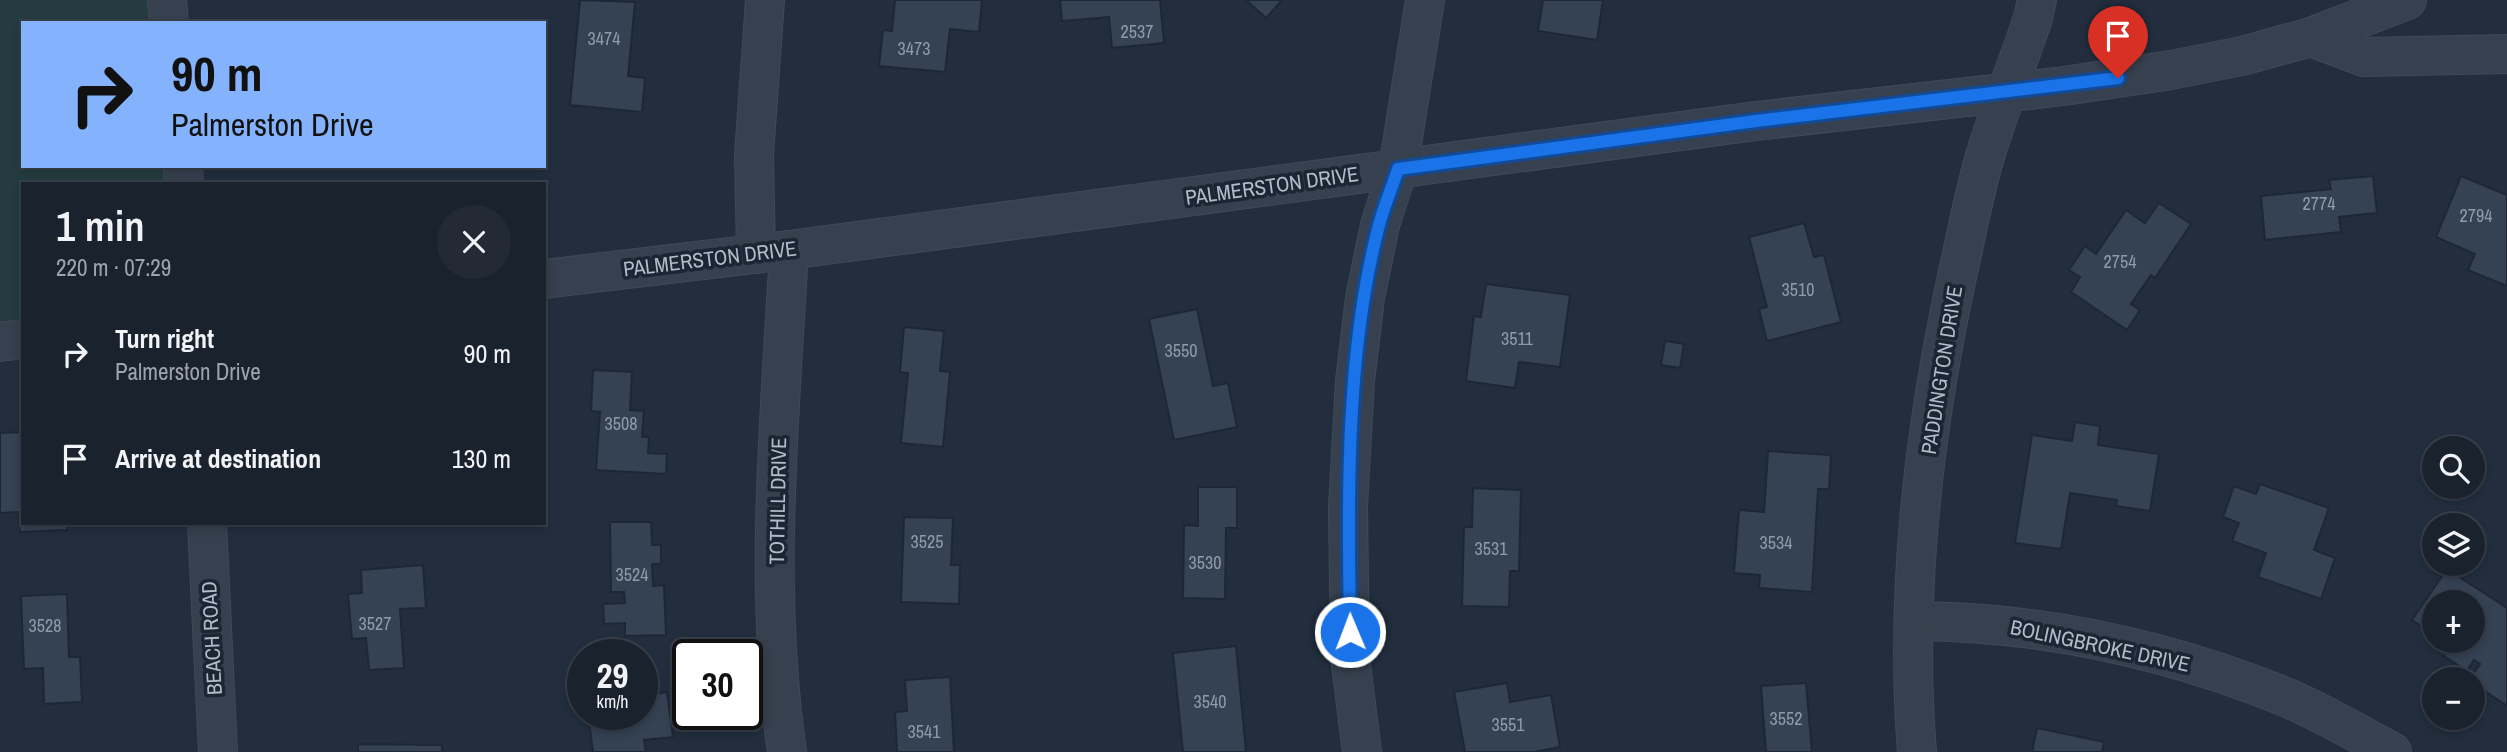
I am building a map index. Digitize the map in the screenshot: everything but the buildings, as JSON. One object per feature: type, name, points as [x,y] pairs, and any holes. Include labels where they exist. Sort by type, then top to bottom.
[{"type":"street","points":[[167,0],[169,21]]},
{"type":"street","name":"TOTHILL DRIVE","points":[[765,0],[754,155],[773,252],[780,705],[787,752]]},
{"type":"street","points":[[1362,752],[1350,657],[1348,506],[1355,381],[1365,298],[1380,225],[1398,169],[1425,0]]},
{"type":"street","name":"PADDINGTON DRIVE","points":[[1917,752],[1914,700],[1917,559],[1945,332],[1986,153],[2037,0]]},
{"type":"street","name":"PALMERSTON DRIVE","points":[[546,279],[773,252],[1756,121],[2171,70],[2242,56],[2311,37],[2407,0]]},
{"type":"street","points":[[2311,37],[2364,57],[2507,54]]},
{"type":"street","points":[[0,342],[21,339]]},
{"type":"street","name":"BEACH ROAD","points":[[207,525],[218,752]]},
{"type":"street","name":"BOLINGBROKE DRIVE","points":[[1915,621],[2011,626],[2155,653],[2285,697],[2392,752]]},
{"type":"green space","points":[[0,0],[147,0],[150,21],[21,21],[21,168],[165,168],[167,182],[21,182],[21,321],[0,323]]},
{"type":"route","points":[[1350,632],[1348,506],[1355,381],[1365,298],[1380,225],[1398,169],[1756,121],[2118,78]]}]
